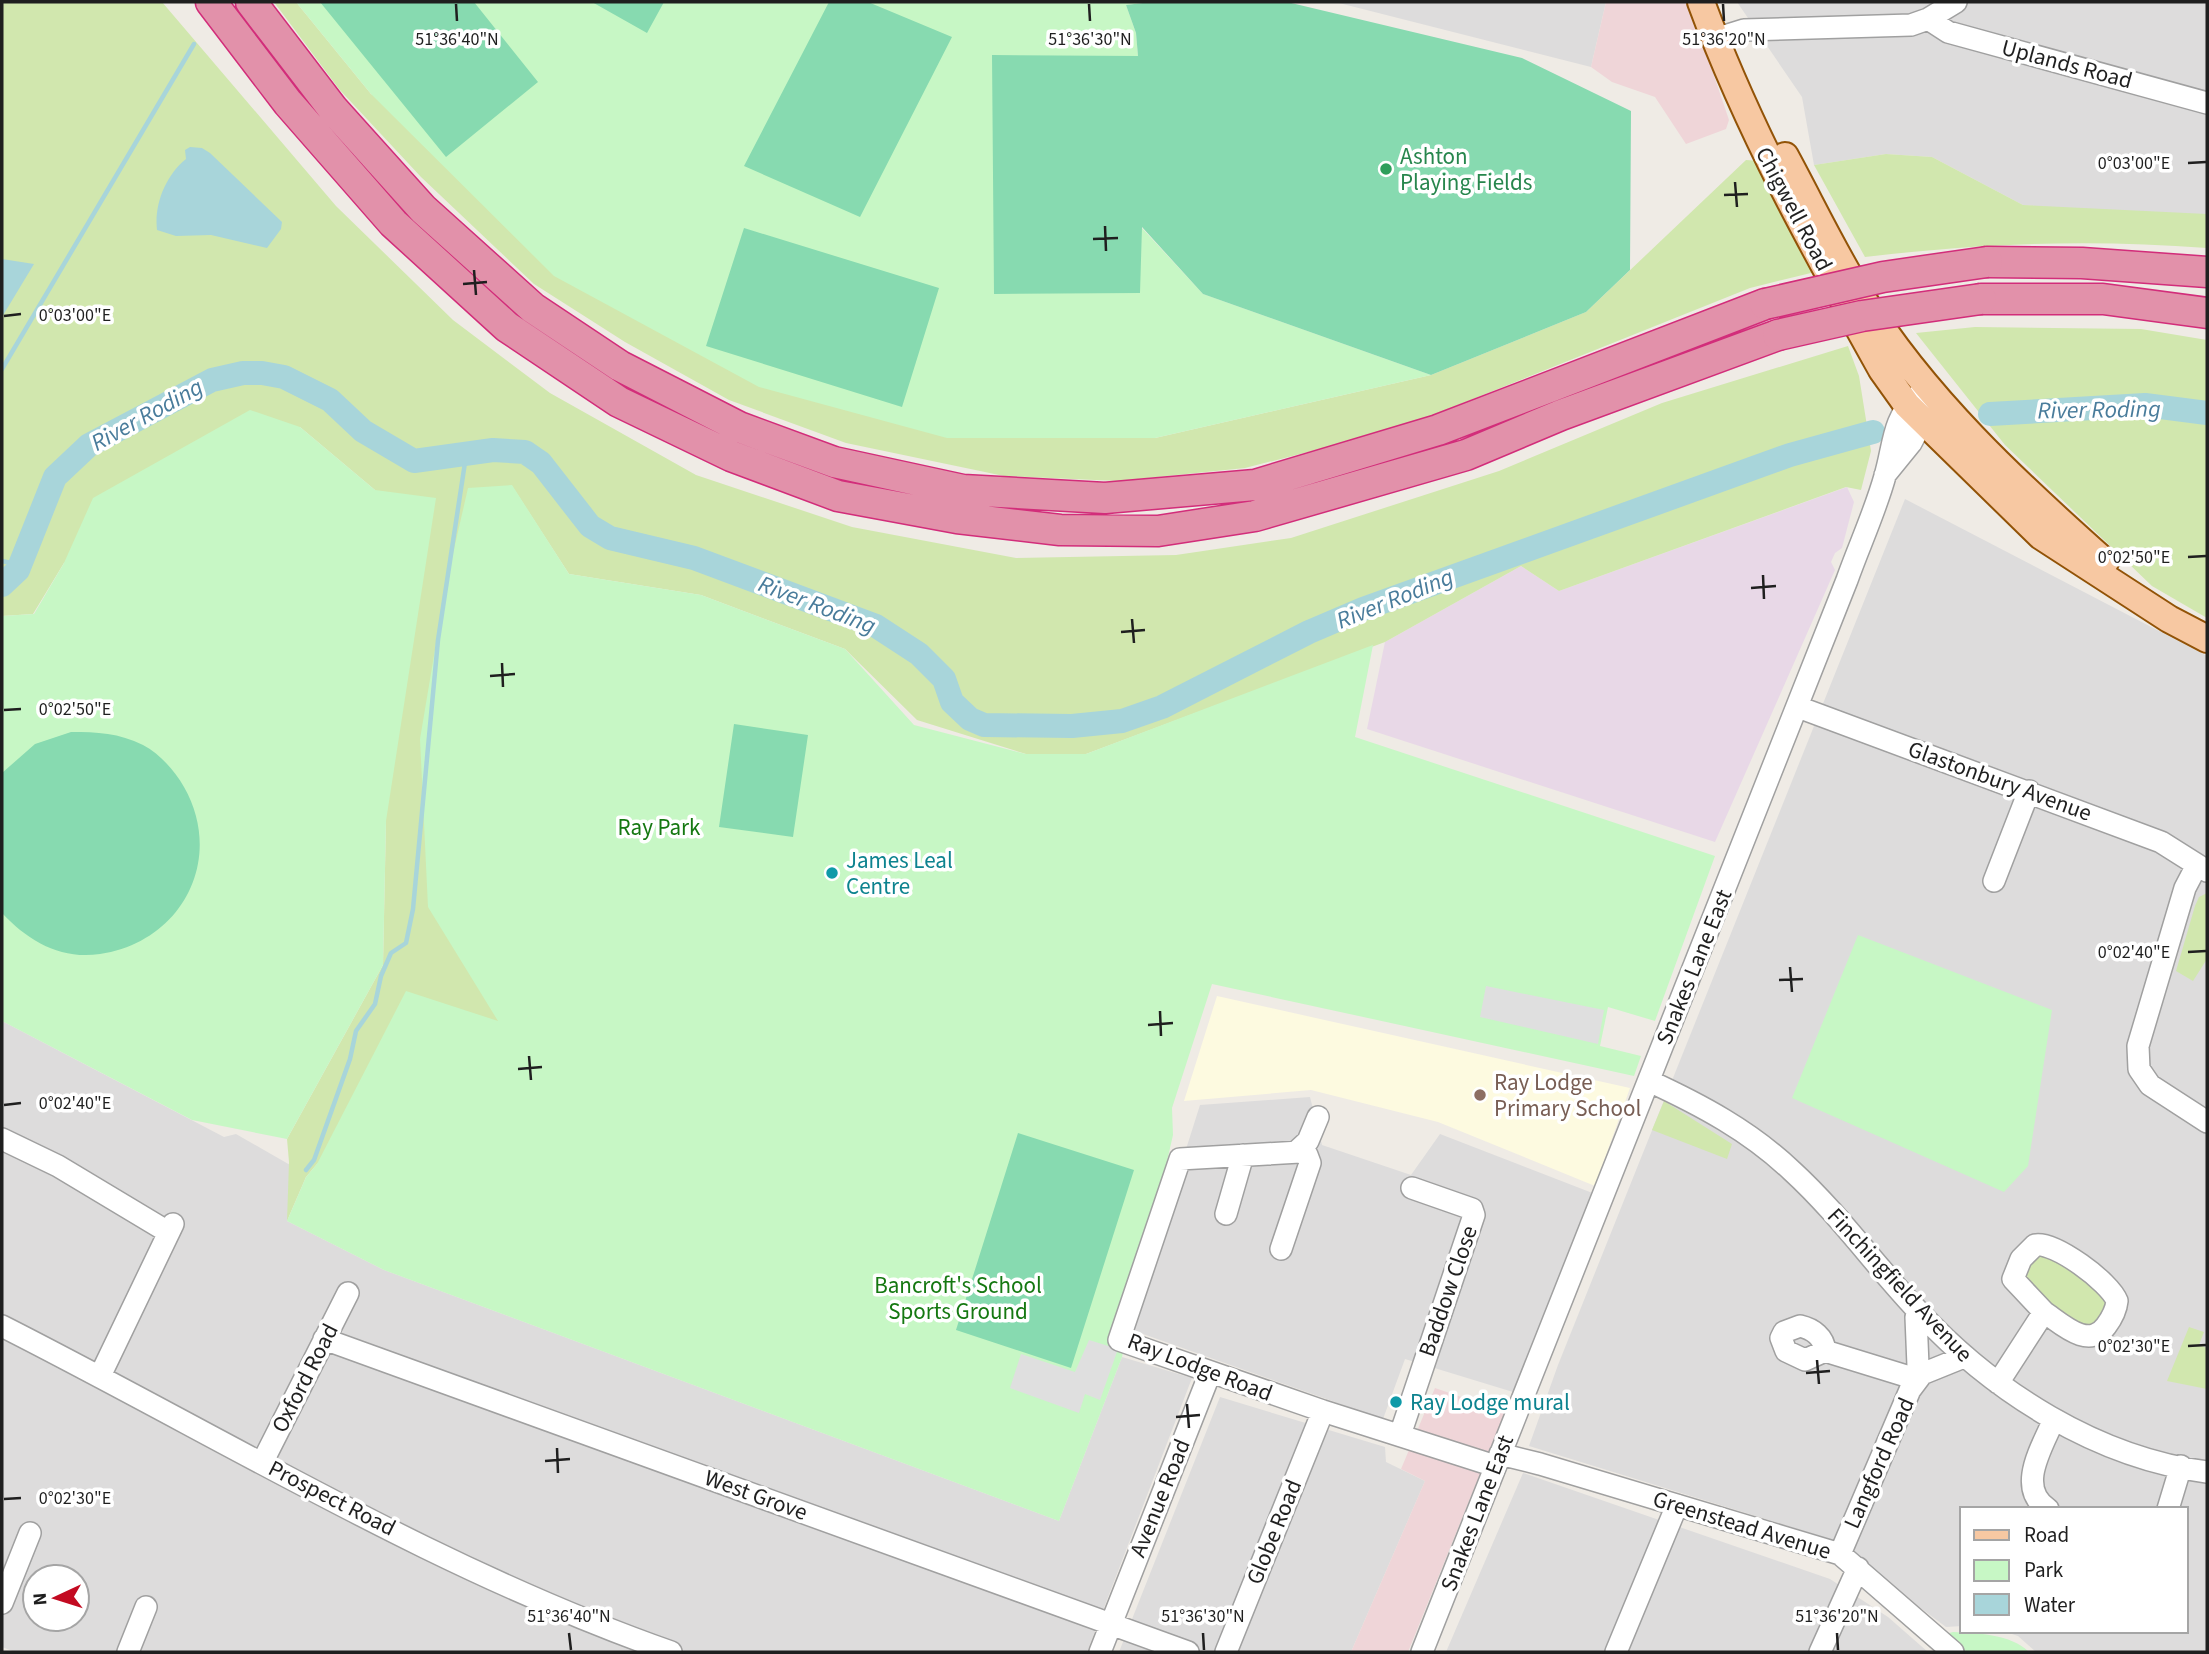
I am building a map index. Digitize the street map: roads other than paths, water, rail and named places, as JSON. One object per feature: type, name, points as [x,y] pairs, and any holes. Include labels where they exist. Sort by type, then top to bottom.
[{"type":"highway","points":[[211,2],[288,103],[393,223],[507,327],[619,402],[731,456],[838,496],[957,518],[1060,530],[1158,531],[1255,516],[1466,455],[1561,415],[1778,335],[1862,316],[1981,299],[2034,296],[2103,299],[2207,313]]},
{"type":"highway","points":[[251,2],[333,109],[423,209],[533,308],[620,366],[739,427],[834,462],[963,490],[1105,498],[1255,485],[1438,430],[1765,304],[1882,276],[1987,262],[2082,263],[2207,272]]},
{"type":"main road","name":"Chigwell Road","points":[[1701,2],[1861,297],[1933,392],[2032,496],[2169,619]]},
{"type":"main road","name":"Chigwell Road","points":[[1707,2],[1756,137],[1802,227],[1882,370],[1916,413],[2041,536],[2169,619],[2207,639]]},
{"type":"street","points":[[1719,37],[1744,30],[1911,25],[1928,19],[1956,2]]},
{"type":"street","name":"Uplands Road","points":[[1928,19],[1948,32],[2207,103]]},
{"type":"street","points":[[1916,413],[1933,392]]},
{"type":"street","name":"Snakes Lane East","points":[[1422,1652],[1798,707],[1885,475],[1916,413]]},
{"type":"street","name":"Glastonbury Avenue","points":[[1798,707],[2161,842],[2202,868]]},
{"type":"street","points":[[1994,881],[2029,791]]},
{"type":"street","points":[[2202,868],[2185,888],[2138,1046],[2139,1069],[2150,1085],[2207,1122]]},
{"type":"street","name":"Finchingfield Avenue","points":[[1649,1081],[1743,1130],[1793,1171],[1920,1313],[1964,1357],[1998,1383],[2054,1419],[2111,1446],[2207,1472]]},
{"type":"street","points":[[1281,1249],[1310,1163],[1307,1155],[1298,1152],[1308,1141],[1318,1116]]},
{"type":"street","points":[[2,1139],[58,1166],[171,1228],[100,1376]]},
{"type":"street","name":"Ray Lodge Road","points":[[1298,1152],[1180,1159],[1119,1336],[1122,1342],[1323,1411],[1400,1435],[1497,1460]]},
{"type":"street","points":[[1226,1214],[1243,1155]]},
{"type":"street","name":"Baddow Close","points":[[1400,1435],[1474,1215],[1472,1209],[1412,1188]]},
{"type":"street","points":[[2042,1243],[2050,1244],[2109,1286],[2118,1301],[2107,1324],[2091,1336],[2078,1334],[2044,1312],[2019,1288],[2014,1279],[2015,1268],[2027,1250],[2042,1243]]},
{"type":"street","name":"Oxford Road","points":[[262,1463],[348,1293]]},
{"type":"street","points":[[1998,1383],[2044,1312]]},
{"type":"street","name":"Langford Road","points":[[1840,1554],[1919,1376],[1916,1317],[1920,1313]]},
{"type":"street","name":"Prospect Road","points":[[2,1326],[262,1463],[511,1588],[671,1652]]},
{"type":"street","name":"West Grove","points":[[324,1339],[1188,1652]]},
{"type":"street","points":[[1825,1351],[1919,1376]]},
{"type":"street","name":"Langford Road","points":[[1919,1376],[1964,1357]]},
{"type":"street","name":"Avenue Road","points":[[1100,1652],[1210,1373]]},
{"type":"street","name":"Globe Road","points":[[1226,1652],[1323,1411]]},
{"type":"street","points":[[2045,1507],[2038,1503],[2032,1492],[2032,1480],[2054,1419]]},
{"type":"street","name":"Greenstead Avenue","points":[[1497,1460],[1677,1505],[1840,1554],[1952,1652]]},
{"type":"street","points":[[2169,1507],[2180,1466]]},
{"type":"street","points":[[1616,1652],[1677,1505]]},
{"type":"street","points":[[2,1603],[30,1533]]},
{"type":"street","points":[[1820,1652],[1858,1568]]},
{"type":"street","points":[[128,1652],[146,1607]]},
{"type":"water","points":[[190,147],[202,148],[210,153],[282,222],[281,229],[267,248],[211,235],[176,236],[157,230],[157,210],[163,191],[173,173],[186,159],[185,150]]},
{"type":"water","points":[[2,259],[34,264],[2,317]]},
{"type":"waterway","points":[[2,369],[194,44]]},
{"type":"waterway","name":"River Roding","points":[[2,585],[18,570],[55,477],[89,445],[212,380],[243,373],[262,373],[284,377],[330,400],[363,431],[414,461],[493,450],[525,452],[541,463],[590,526],[610,538],[694,558],[876,626],[919,654],[944,679],[952,702],[970,719],[984,725],[1072,726],[1122,721],[1162,707],[1309,632],[1363,609],[1790,455],[1873,432]]},
{"type":"waterway","name":"River Roding","points":[[1990,414],[2145,405],[2207,413]]},
{"type":"waterway","points":[[306,1170],[314,1160],[350,1059],[356,1031],[375,1004],[381,976],[391,953],[406,943],[413,909],[438,640],[466,456]]},
{"type":"waterway","points":[[2,561],[20,565]]},
{"type":"place","name":"Ashton Playing Fields","points":[[1386,169]]},
{"type":"place","name":"James Leal Centre","points":[[832,873]]},
{"type":"place","name":"Ray Lodge Primary School","points":[[1480,1095]]},
{"type":"place","name":"Ray Lodge mural","points":[[1396,1402]]},
{"type":"park label","name":"Ray Park","points":[[659,827]]},
{"type":"park label","name":"Bancroft's School Sports Ground","points":[[958,1298]]}]
